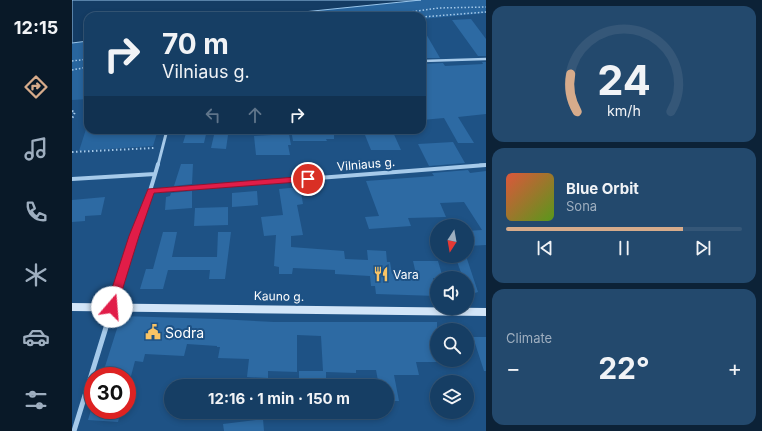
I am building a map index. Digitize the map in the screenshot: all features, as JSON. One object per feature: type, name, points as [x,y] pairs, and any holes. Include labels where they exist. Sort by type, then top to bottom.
[{"type":"main road","name":"Kauno g.","points":[[72,308],[112,307],[486,312]]},
{"type":"street","points":[[426,61],[486,59]]},
{"type":"street","points":[[74,431],[134,236],[151,191],[166,134]]},
{"type":"street","name":"Vilniaus g.","points":[[151,191],[486,165]]},
{"type":"street","points":[[72,180],[156,174]]},
{"type":"path","points":[[410,12],[438,8],[486,7]]},
{"type":"path","points":[[426,17],[486,12]]},
{"type":"path","points":[[72,61],[84,59]]},
{"type":"path","points":[[72,70],[84,68]]},
{"type":"path","points":[[72,110],[75,112],[72,119]]},
{"type":"path","points":[[72,152],[162,148]]},
{"type":"shaded area","points":[[72,0],[421,0],[303,12],[84,12],[84,42],[72,43]]},
{"type":"shaded area","points":[[421,0],[486,0],[486,13],[426,19],[426,12],[303,12]]},
{"type":"shaded area","points":[[84,42],[84,99],[72,100],[72,43]]},
{"type":"shaded area","points":[[84,134],[157,134],[153,146],[79,151]]},
{"type":"building","points":[[471,19],[486,39],[486,56],[478,56],[452,20]]},
{"type":"building","points":[[426,34],[440,58],[426,58]]},
{"type":"building","points":[[482,62],[486,62],[486,114],[458,117],[474,143],[458,143],[444,118],[426,120],[426,64],[443,63],[445,66],[483,64]]},
{"type":"building","points":[[186,134],[206,134],[204,143],[183,143]]},
{"type":"building","points":[[289,134],[291,145],[288,145],[290,155],[256,155],[254,136]]},
{"type":"building","points":[[292,134],[334,134],[334,139],[326,139],[327,141],[293,141]]},
{"type":"building","points":[[365,134],[394,134],[401,150],[371,150]]},
{"type":"building","points":[[214,135],[228,135],[226,149],[211,148]]},
{"type":"building","points":[[453,142],[465,163],[429,166],[418,144]]},
{"type":"building","points":[[181,164],[193,164],[192,184],[174,186]]},
{"type":"building","points":[[468,170],[470,173],[486,171],[486,245],[474,246],[474,231],[482,230],[464,202],[440,203],[446,217],[408,218],[411,226],[369,229],[365,217],[379,216],[366,181],[434,176],[432,173]]},
{"type":"building","points":[[300,187],[303,204],[297,205],[303,235],[291,236],[291,247],[344,251],[345,259],[368,260],[367,250],[386,251],[387,262],[390,262],[392,274],[416,274],[413,261],[430,261],[430,263],[439,263],[441,271],[430,271],[430,296],[376,294],[375,286],[371,286],[370,276],[335,274],[335,270],[293,268],[292,274],[279,274],[279,267],[274,266],[276,235],[264,236],[261,217],[283,215],[279,189]]},
{"type":"building","points":[[192,191],[192,208],[165,210],[166,197],[170,196],[171,193]]},
{"type":"building","points":[[257,191],[258,205],[232,207],[232,193]]},
{"type":"building","points":[[105,197],[101,215],[85,216],[85,221],[72,222],[72,200]]},
{"type":"building","points":[[228,207],[228,225],[194,226],[195,208]]},
{"type":"building","points":[[163,232],[177,232],[172,257],[217,257],[218,232],[231,232],[225,279],[209,279],[210,270],[168,270],[163,289],[140,289],[146,269],[153,269]]},
{"type":"building","points":[[458,263],[468,263],[471,271],[460,271]]},
{"type":"building","points":[[474,280],[478,292],[474,293]]},
{"type":"building","points":[[121,316],[274,322],[437,322],[430,323],[430,362],[416,362],[419,375],[394,375],[399,401],[394,401],[394,379],[378,379],[376,370],[356,370],[356,373],[326,372],[326,379],[299,379],[299,371],[323,371],[321,336],[297,335],[297,372],[268,371],[268,378],[247,377],[249,359],[218,358],[220,347],[217,346],[187,344],[184,356],[145,354],[143,362],[135,361],[133,367],[105,367]]},
{"type":"building","points":[[474,337],[486,337],[486,371],[484,371]]},
{"type":"building","points":[[88,419],[119,419],[118,422]]},
{"type":"building","points":[[263,419],[264,431],[224,431],[223,424]]},
{"type":"place","name":"Vara","points":[[381,274]]},
{"type":"place","name":"Sodra","points":[[153,332]]},
{"type":"route","points":[[112,307],[134,236],[151,191],[308,179]]}]
